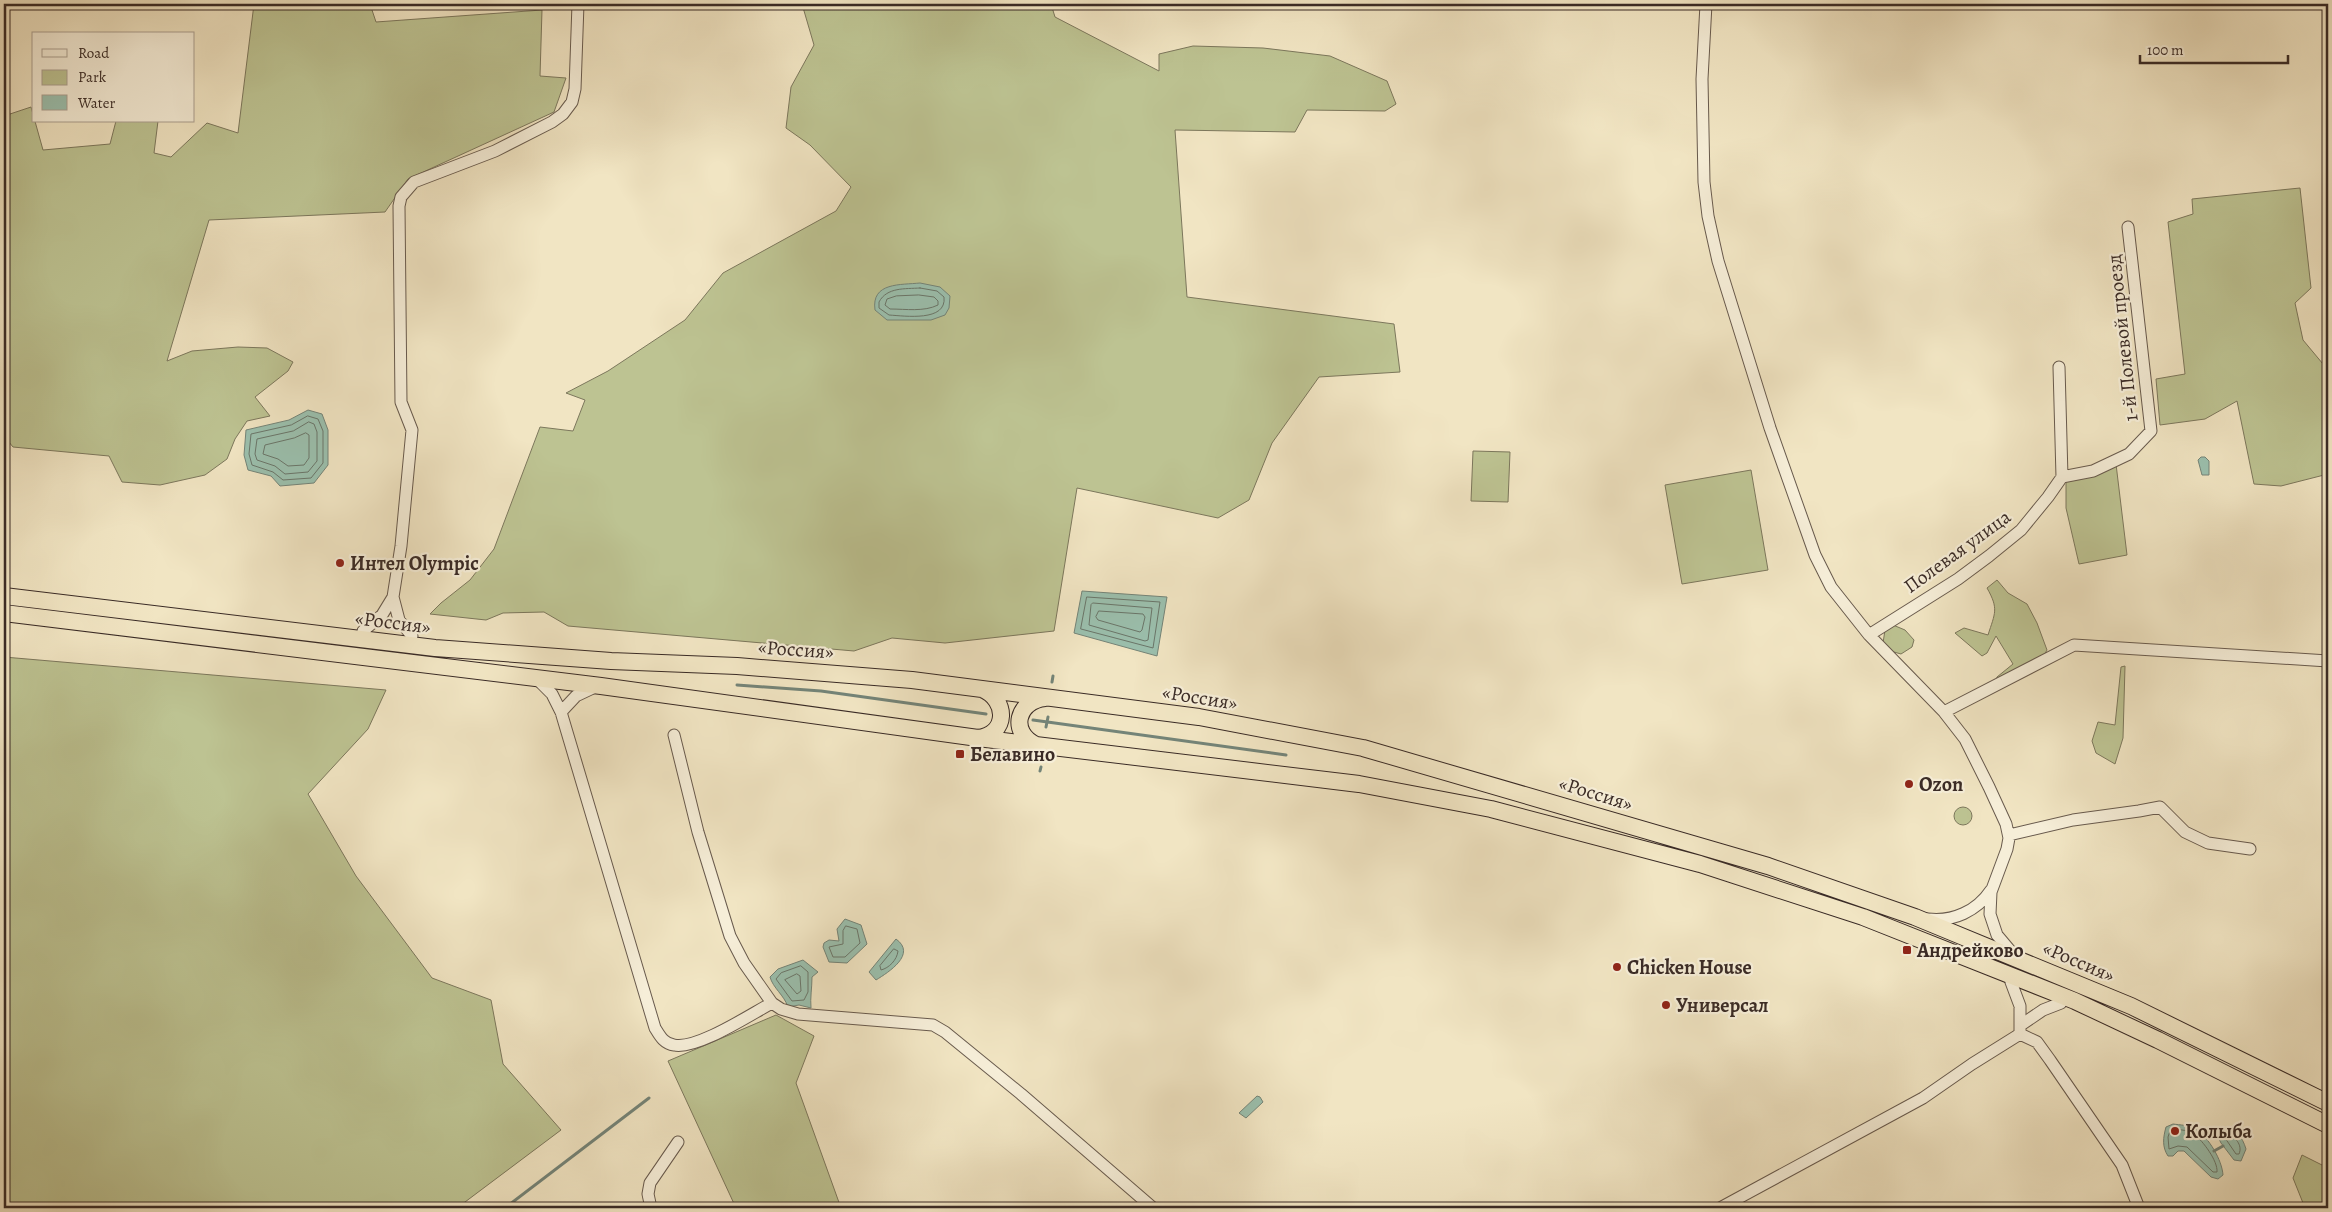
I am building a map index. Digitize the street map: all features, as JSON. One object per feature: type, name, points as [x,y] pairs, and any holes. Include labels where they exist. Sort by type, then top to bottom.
[{"type":"highway","name":"«Россия»","points":[[4,596],[435,648],[612,661],[822,672],[980,688],[1199,717],[1363,748],[1768,866],[1915,917],[2132,1006],[2328,1103]]},
{"type":"highway","name":"«Россия»","points":[[4,613],[534,677],[978,738],[1359,784],[1496,810],[1674,857],[1863,917],[2003,971],[2158,1040],[2328,1125]]},
{"type":"highway","points":[[320,634],[363,631],[588,651],[612,661]]},
{"type":"highway","points":[[978,738],[992,732],[1000,723],[1001,715],[1000,704],[996,698],[980,688]]},
{"type":"highway","points":[[1036,745],[1026,739],[1022,733],[1020,726],[1021,715],[1024,708],[1033,701],[1048,698]]},
{"type":"highway","points":[[1674,857],[1697,871],[1861,924],[2010,982],[2121,1030],[2158,1040]]},
{"type":"street","points":[[363,631],[382,615],[393,597],[401,546],[412,430],[401,402],[399,206],[401,197],[414,182],[495,150],[563,114],[572,102],[575,89],[578,4]]},
{"type":"street","points":[[1706,4],[1702,79],[1704,176],[1708,216],[1714,250],[1770,428],[1815,555],[1831,587],[1869,635],[1944,712],[1972,750],[2006,824],[2009,835],[2007,849],[1992,888],[1989,907],[1993,928],[2005,947],[2023,960]]},
{"type":"street","name":"1-й Полевой проезд","points":[[2062,477],[2093,471],[2129,454],[2151,431],[2128,228]]},
{"type":"street","points":[[2059,368],[2062,477]]},
{"type":"street","name":"Полевая улица","points":[[1869,635],[1958,579],[2021,530],[2062,477]]},
{"type":"street","points":[[393,597],[399,620],[412,636]]},
{"type":"street","points":[[1944,712],[2074,645],[2328,661]]},
{"type":"street","points":[[534,677],[549,690],[561,712],[655,1028],[659,1035],[664,1041],[676,1046],[706,1039],[772,1003]]},
{"type":"street","points":[[561,712],[567,703],[580,693],[601,686]]},
{"type":"street","points":[[674,734],[698,832],[726,923],[744,963],[772,1003],[782,1009],[798,1014],[933,1025],[945,1032],[1021,1094],[1153,1208]]},
{"type":"street","points":[[2009,835],[2073,820],[2160,807],[2185,832],[2208,843],[2250,849]]},
{"type":"street","points":[[1915,917],[1934,920],[1957,917],[1977,906],[1992,888]]},
{"type":"street","points":[[2010,982],[2020,1006],[2021,1030]]},
{"type":"street","points":[[1720,1208],[1923,1098],[2021,1030],[2043,1010],[2061,1004]]},
{"type":"street","points":[[2021,1030],[2037,1042],[2122,1165],[2139,1208]]},
{"type":"street","points":[[650,1208],[648,1194],[650,1183],[678,1142]]},
{"type":"green space","points":[[254,4],[370,4],[376,22],[542,10],[540,76],[566,78],[554,112],[408,179],[385,212],[209,220],[167,361],[192,351],[238,347],[267,348],[293,362],[288,371],[255,397],[270,416],[247,421],[235,439],[227,459],[205,475],[160,485],[122,482],[109,456],[13,447],[4,436],[4,116],[31,107],[32,122],[35,122],[43,150],[110,144],[116,122],[158,122],[154,153],[171,157],[207,123],[238,133]]},
{"type":"green space","points":[[802,4],[1051,4],[1055,17],[1159,71],[1159,54],[1193,46],[1263,48],[1330,56],[1387,81],[1396,104],[1385,111],[1307,110],[1295,132],[1175,130],[1187,297],[1394,324],[1400,372],[1319,377],[1272,443],[1249,500],[1218,518],[1077,488],[1054,631],[945,643],[892,638],[854,651],[568,626],[544,612],[503,613],[486,620],[430,614],[470,580],[494,549],[540,427],[573,431],[585,400],[566,393],[608,371],[685,320],[723,273],[836,211],[851,187],[810,145],[786,128],[791,87],[814,45]]},
{"type":"green space","points":[[2300,188],[2311,288],[2295,303],[2303,340],[2328,370],[2328,474],[2281,486],[2254,484],[2237,401],[2205,419],[2160,425],[2156,379],[2185,374],[2168,222],[2193,214],[2192,199]]},
{"type":"green space","points":[[1473,451],[1510,452],[1508,502],[1471,501]]},
{"type":"green space","points":[[2116,464],[2127,555],[2079,564],[2066,508],[2066,480]]},
{"type":"green space","points":[[1751,470],[1768,570],[1682,584],[1665,485]]},
{"type":"green space","points":[[1997,580],[2008,593],[2027,604],[2037,623],[2047,650],[2043,657],[1996,681],[1997,677],[2013,664],[1996,636],[1987,653],[1982,656],[1955,633],[1964,628],[1988,635],[1995,611],[1987,588]]},
{"type":"green space","points":[[1893,625],[1905,630],[1914,640],[1912,647],[1901,654],[1894,652],[1883,643],[1885,630]]},
{"type":"green space","points":[[4,657],[386,690],[368,729],[308,794],[356,876],[432,978],[491,1000],[503,1064],[561,1130],[457,1208],[4,1208]]},
{"type":"green space","points":[[2125,666],[2123,738],[2115,764],[2096,753],[2092,741],[2098,722],[2115,725],[2121,667]]},
{"type":"green space","points":[[1963,807],[1969,810],[1972,816],[1969,822],[1963,825],[1957,822],[1954,816],[1957,810]]},
{"type":"green space","points":[[776,1015],[814,1036],[796,1083],[841,1208],[736,1208],[668,1061]]},
{"type":"green space","points":[[2302,1155],[2328,1168],[2328,1208],[2305,1208],[2293,1178]]},
{"type":"water","points":[[920,283],[940,287],[950,296],[949,308],[945,315],[931,320],[887,320],[875,310],[875,301],[882,290],[896,285]]},
{"type":"water","points":[[308,410],[322,414],[328,430],[328,465],[314,483],[280,486],[271,476],[248,470],[244,455],[246,430],[289,420]]},
{"type":"water","points":[[2201,457],[2205,457],[2209,461],[2209,475],[2202,475],[2198,460]]},
{"type":"water","points":[[1082,591],[1167,597],[1157,656],[1074,633]]},
{"type":"water","points":[[845,919],[861,925],[867,944],[847,963],[829,962],[823,947],[824,943],[829,940],[839,941],[837,929]]},
{"type":"water","points":[[896,939],[902,945],[904,951],[902,956],[894,967],[876,980],[869,972]]},
{"type":"water","points":[[803,960],[818,972],[812,977],[811,1008],[799,1005],[788,1007],[770,977],[778,969]]},
{"type":"water","points":[[1257,1096],[1263,1102],[1246,1118],[1239,1113]]},
{"type":"water","points":[[2173,1124],[2184,1125],[2201,1133],[2217,1156],[2223,1175],[2218,1179],[2211,1177],[2184,1151],[2178,1151],[2173,1156],[2168,1156],[2164,1146],[2164,1135],[2166,1127]]},
{"type":"water","points":[[2222,1127],[2235,1131],[2243,1140],[2246,1149],[2241,1161],[2234,1160],[2221,1143],[2217,1135]]},
{"type":"waterway","points":[[1052,682],[1053,676]]},
{"type":"waterway","points":[[737,685],[821,691],[986,714]]},
{"type":"waterway","points":[[1046,727],[1048,717]]},
{"type":"waterway","points":[[1033,720],[1286,755]]},
{"type":"waterway","points":[[1040,771],[1041,767]]},
{"type":"waterway","points":[[505,1208],[649,1098]]},
{"type":"waterway","points":[[2214,1151],[2223,1146]]},
{"type":"place","name":"Интел Olympic","points":[[340,563]]},
{"type":"place","name":"Белавино","points":[[960,754]]},
{"type":"place","name":"Ozon","points":[[1909,784]]},
{"type":"place","name":"Андрейково","points":[[1907,950]]},
{"type":"place","name":"Chicken House","points":[[1617,967]]},
{"type":"place","name":"Универсал","points":[[1666,1005]]},
{"type":"place","name":"Колыба","points":[[2175,1131]]}]
